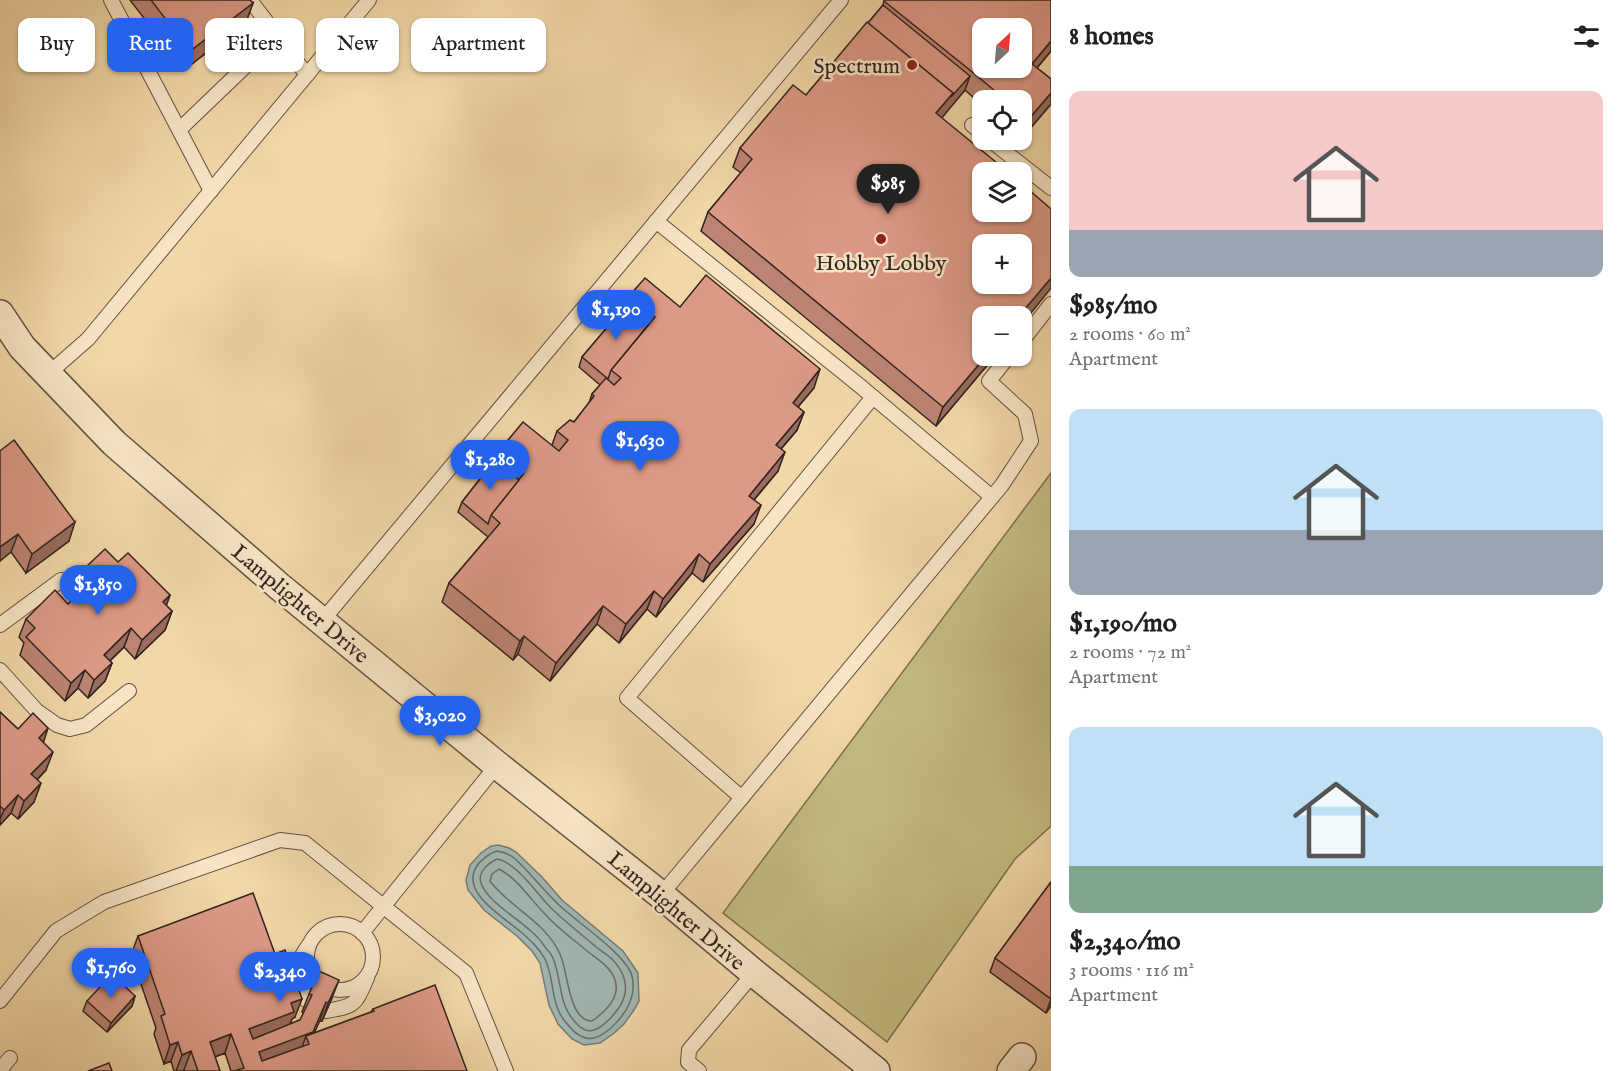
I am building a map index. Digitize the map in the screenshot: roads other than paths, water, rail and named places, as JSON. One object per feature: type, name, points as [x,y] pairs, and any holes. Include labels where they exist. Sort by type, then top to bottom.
[{"type":"street","name":"Lamplighter Drive","points":[[0,314],[22,346],[114,443],[280,587],[497,765],[661,895],[873,1070]]},
{"type":"lane","points":[[111,0],[211,190]]},
{"type":"lane","points":[[250,0],[264,18]]},
{"type":"lane","points":[[48,374],[88,339],[369,0]]},
{"type":"lane","points":[[322,621],[841,0]]},
{"type":"lane","points":[[304,71],[307,75]]},
{"type":"lane","points":[[180,129],[239,72]]},
{"type":"lane","points":[[1003,150],[1051,188]]},
{"type":"lane","points":[[656,221],[873,397],[992,498]]},
{"type":"lane","points":[[1032,328],[1051,304]]},
{"type":"lane","points":[[661,895],[1002,486],[1031,441],[1025,414],[989,381],[1001,366]]},
{"type":"lane","points":[[742,798],[627,698],[873,397]]},
{"type":"lane","points":[[0,625],[61,580]]},
{"type":"lane","points":[[0,670],[38,711],[57,725],[70,729],[86,726],[129,691]]},
{"type":"lane","points":[[362,933],[497,765]]},
{"type":"lane","points":[[0,1001],[56,930],[104,902],[280,840],[305,843],[466,973],[506,1071]]},
{"type":"lane","points":[[307,1001],[298,977],[298,962],[309,944],[322,929],[342,924],[353,926],[369,941],[372,963],[357,1001],[348,1007],[326,1011]]},
{"type":"lane","points":[[309,944],[308,965],[312,974],[329,988],[340,990],[351,988],[368,974]]},
{"type":"lane","points":[[699,1071],[688,1062],[688,1050],[754,973]]},
{"type":"lane","points":[[0,1070],[10,1058]]},
{"type":"water","points":[[498,845],[516,852],[562,900],[623,951],[638,973],[639,1001],[624,1024],[600,1043],[584,1045],[572,1039],[558,1024],[549,1005],[540,963],[532,951],[484,910],[468,890],[466,880],[470,865],[481,853],[491,846]]},
{"type":"place","name":"Spectrum","points":[[912,65]]},
{"type":"place","name":"Hobby Lobby","points":[[881,239]]}]
